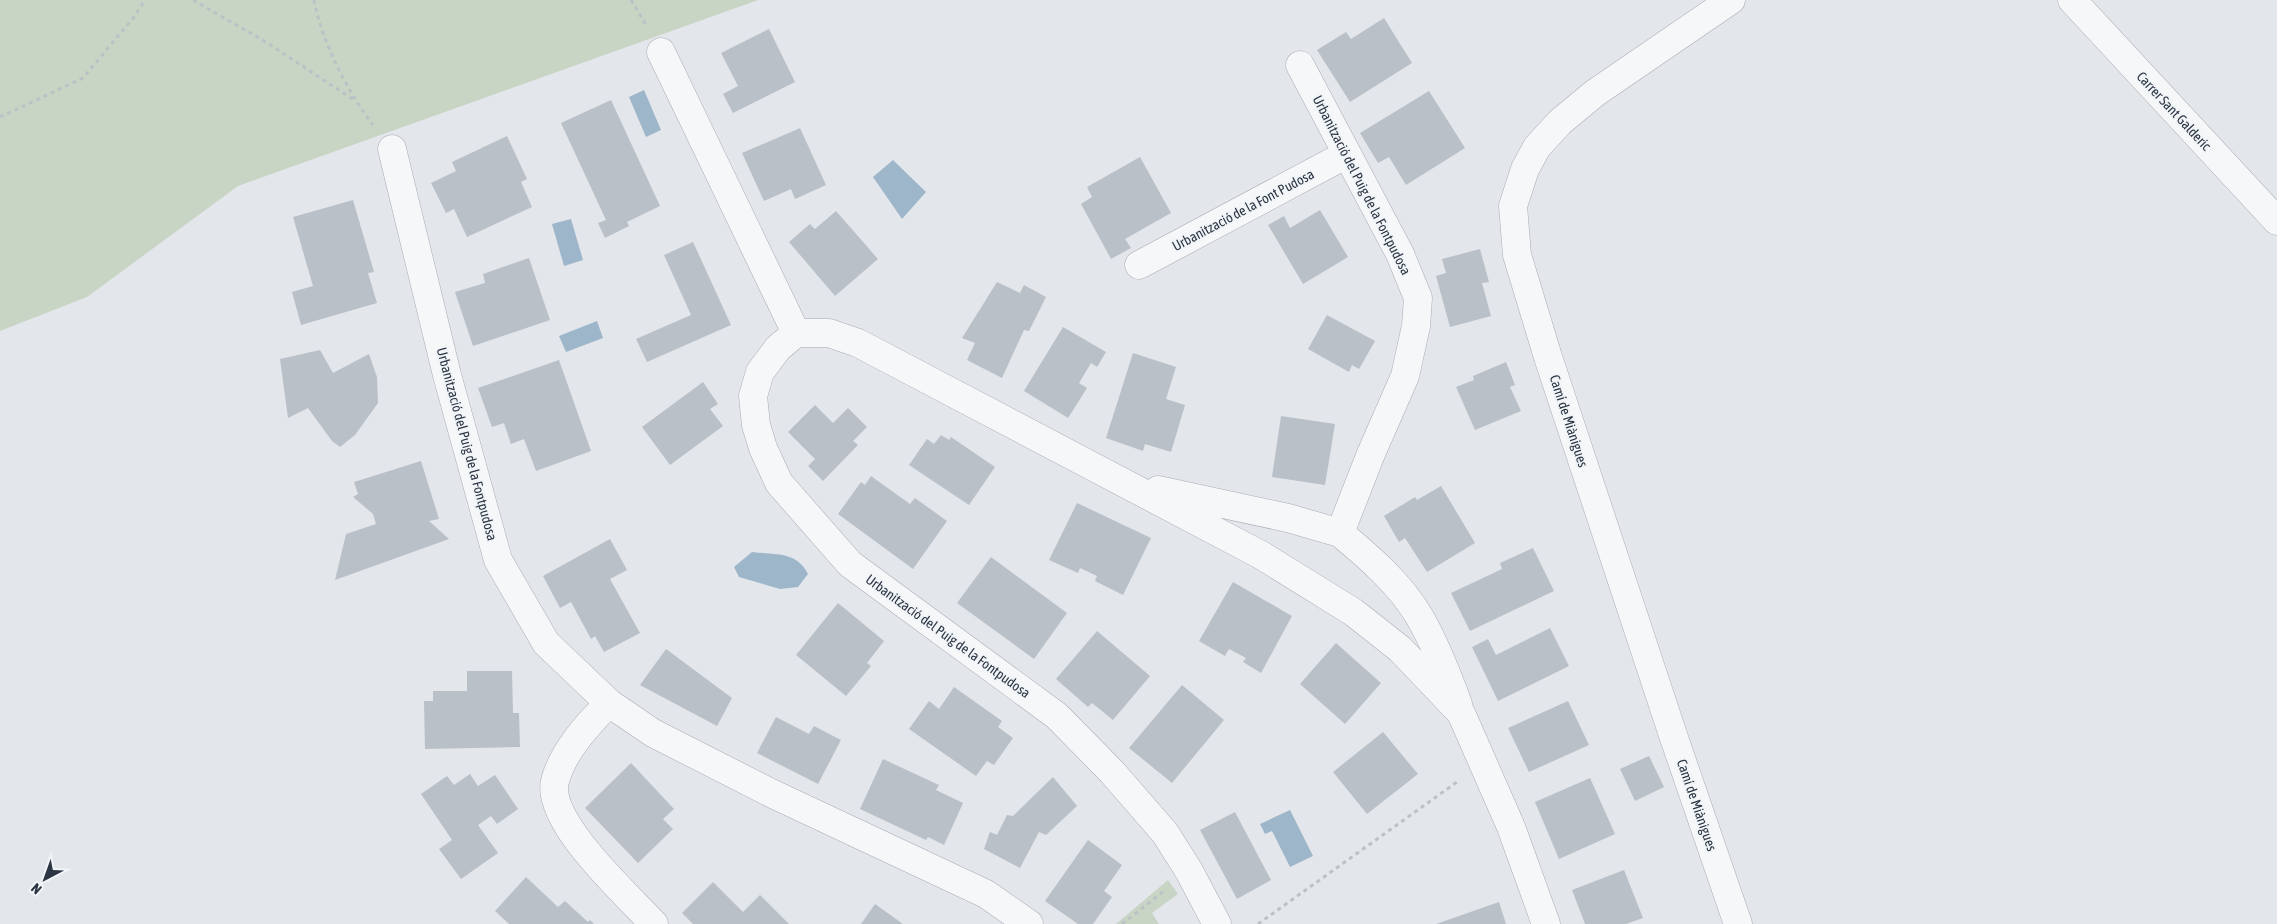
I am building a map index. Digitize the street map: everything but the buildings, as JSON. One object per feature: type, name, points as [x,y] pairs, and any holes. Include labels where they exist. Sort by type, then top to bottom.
[{"type":"street","name":"Camí de Miànigues","points":[[1731,0],[1595,93],[1560,122],[1537,147],[1518,188],[1513,206],[1517,255],[1548,357],[1673,735],[1738,924]]},
{"type":"street","name":"Carrer Sant Galderic","points":[[2072,0],[2277,221]]},
{"type":"street","points":[[661,52],[796,333],[829,333],[858,343],[1261,555],[1353,612],[1400,650],[1461,713]]},
{"type":"street","name":"Urbanització del Puig de la Fontpudosa","points":[[1300,65],[1400,254],[1418,298],[1416,326],[1405,376],[1370,456],[1340,533]]},
{"type":"street","name":"Urbanització del Puig de la Fontpudosa","points":[[392,149],[447,375],[498,560],[546,643],[609,703],[653,733],[756,785],[986,894],[1029,924]]},
{"type":"street","name":"Urbanització de la Font Pudosa","points":[[1139,265],[1347,154]]},
{"type":"street","name":"Urbanització del Puig de la Fontpudosa","points":[[796,333],[778,348],[760,372],[753,396],[756,425],[763,448],[778,483],[850,564],[1057,716],[1112,772],[1159,826],[1189,871],[1217,924]]},
{"type":"street","points":[[1125,482],[1288,518],[1340,533],[1369,556],[1419,616],[1447,673],[1461,713],[1511,827],[1546,924]]},
{"type":"street","points":[[609,703],[589,723],[564,759],[555,782],[556,806],[573,836],[654,924]]},
{"type":"path","points":[[0,117],[83,78],[134,17],[145,0]]},
{"type":"path","points":[[193,0],[266,42],[354,100]]},
{"type":"path","points":[[314,0],[328,43],[354,100],[392,149]]},
{"type":"path","points":[[1258,924],[1483,764]]},
{"type":"path","points":[[1122,924],[1189,871]]},
{"type":"green space","points":[[0,0],[758,0],[238,186],[87,297],[0,331]]},
{"type":"green space","points":[[1168,880],[1178,894],[1152,913],[1159,924],[1116,924]]},
{"type":"water","points":[[644,90],[661,130],[646,137],[629,97]]},
{"type":"water","points":[[893,160],[926,192],[902,219],[873,177]]},
{"type":"water","points":[[571,219],[583,260],[564,266],[552,224]]},
{"type":"water","points":[[597,321],[603,338],[566,352],[559,336]]},
{"type":"water","points":[[752,552],[777,554],[792,558],[798,561],[808,574],[798,587],[780,589],[739,577],[734,567]]},
{"type":"water","points":[[1290,810],[1313,856],[1290,867],[1272,831],[1265,834],[1260,824]]}]
